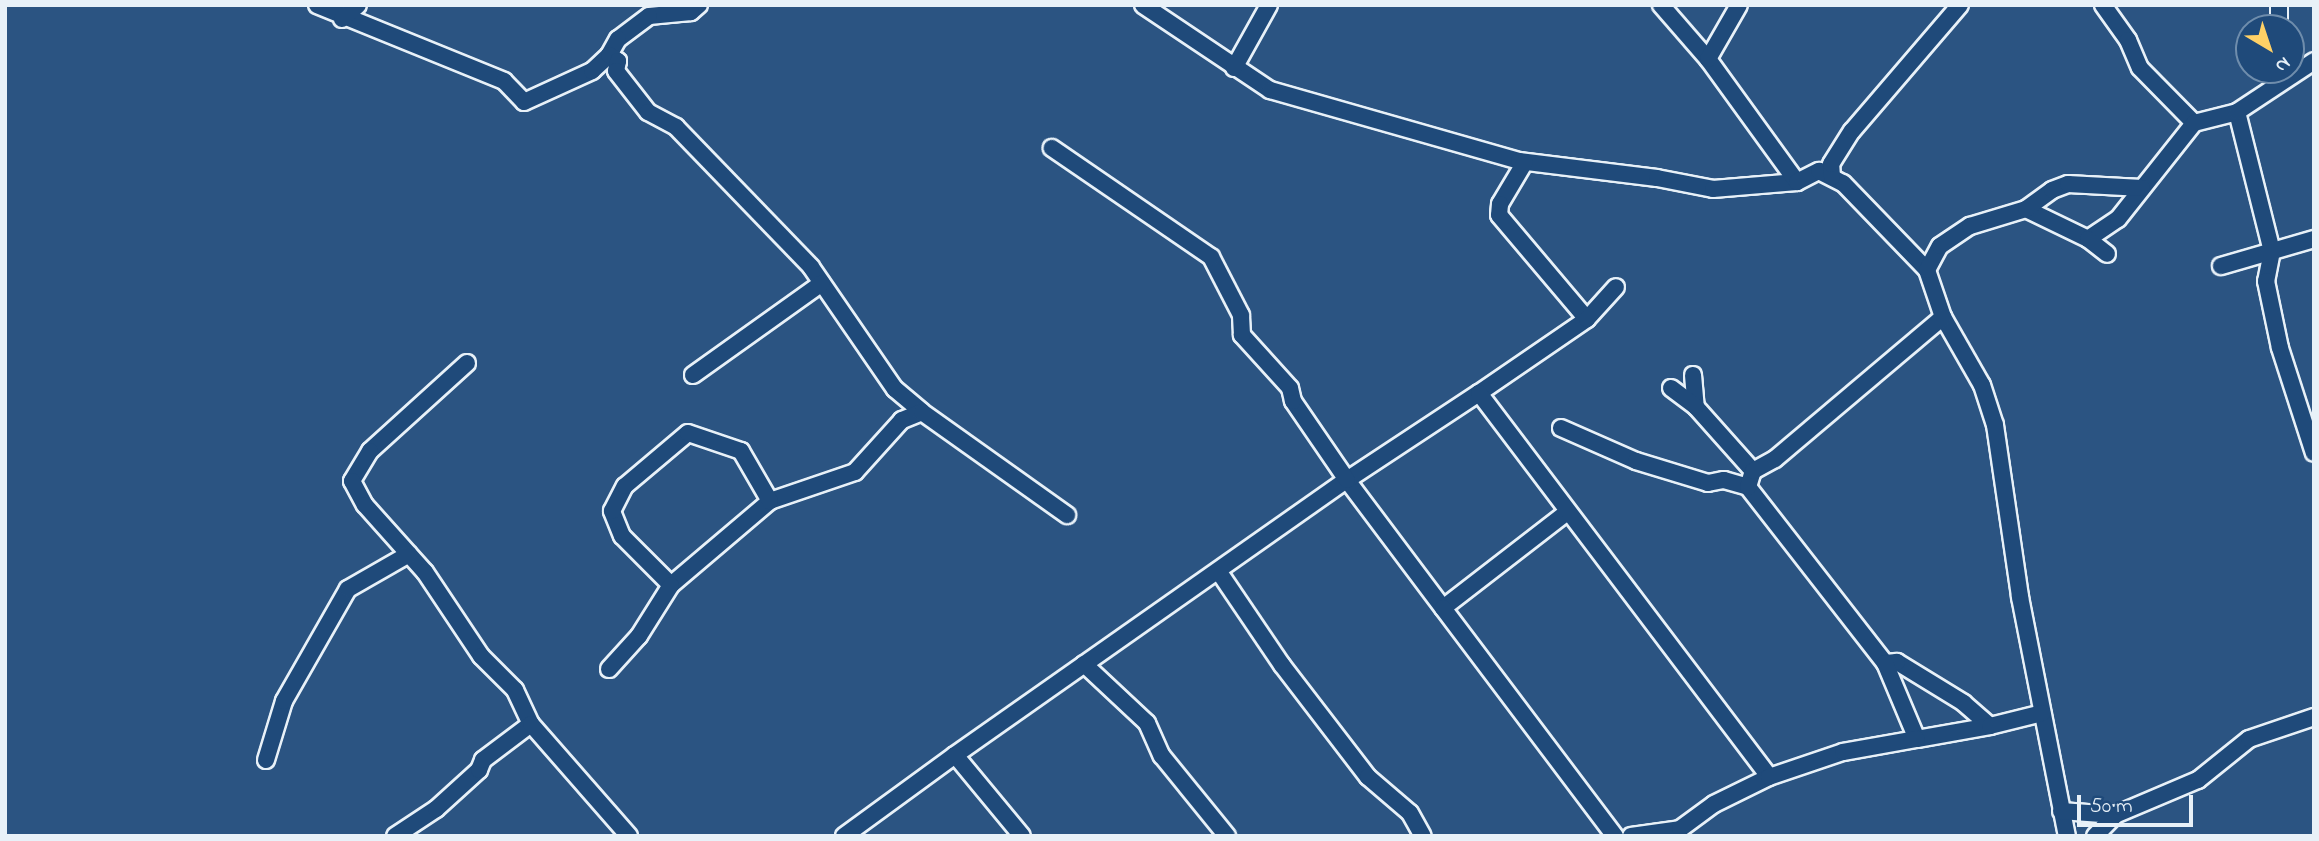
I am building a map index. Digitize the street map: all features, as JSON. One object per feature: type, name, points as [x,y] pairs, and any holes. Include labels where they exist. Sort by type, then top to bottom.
[{"type":"street","points":[[317,5],[342,19],[504,81],[524,102],[592,71],[609,55],[618,39],[649,16],[691,12],[699,5]]},
{"type":"street","points":[[342,19],[358,5]]},
{"type":"street","points":[[1143,5],[1270,90],[1525,162],[1713,189],[1797,182],[1819,171],[1843,183],[1927,270],[1943,317],[1964,346],[1995,425],[2042,713],[2067,836]]},
{"type":"street","points":[[1234,68],[1269,5]]},
{"type":"street","points":[[1661,5],[1708,59],[1797,182]]},
{"type":"street","points":[[1708,59],[1739,5]]},
{"type":"street","points":[[1832,177],[1831,164],[1852,131],[1911,75],[1960,5]]},
{"type":"street","points":[[2103,5],[2128,40],[2140,68],[2194,123]]},
{"type":"street","points":[[609,55],[618,61],[616,71],[648,112],[676,127],[822,284],[895,389],[922,412],[1067,515]]},
{"type":"street","points":[[2088,239],[2118,219],[2194,123],[2237,112],[2270,84]]},
{"type":"street","points":[[2237,112],[2272,251],[2266,282],[2280,348],[2312,443]]},
{"type":"street","points":[[1052,148],[1211,257],[1241,315],[1242,335],[1290,388],[1293,401],[1347,480],[1615,836]]},
{"type":"street","points":[[1525,162],[1500,204],[1499,215],[1587,318]]},
{"type":"street","points":[[1927,270],[1941,246],[1970,226],[2026,209],[2068,184],[2142,188]]},
{"type":"street","points":[[2026,209],[2088,239],[2107,254]]},
{"type":"street","points":[[2221,266],[2314,239]]},
{"type":"street","points":[[693,375],[822,284]]},
{"type":"street","points":[[845,836],[1347,480],[1587,318],[1616,287]]},
{"type":"street","points":[[1748,488],[1753,471],[1775,459],[1943,317]]},
{"type":"street","points":[[467,363],[370,451],[352,481],[365,505],[409,554],[475,648],[515,690],[531,724],[629,836]]},
{"type":"street","points":[[1693,375],[1696,407]]},
{"type":"street","points":[[1671,388],[1696,407],[1753,471]]},
{"type":"street","points":[[1479,393],[1566,513],[1769,777]]},
{"type":"street","points":[[609,669],[639,636],[671,585],[770,501],[855,472],[902,420],[922,412]]},
{"type":"street","points":[[1560,428],[1636,461],[1708,483],[1724,480],[1748,488],[1885,663],[1917,739]]},
{"type":"street","points":[[671,585],[622,536],[612,511],[625,486],[688,433],[741,451],[770,501]]},
{"type":"street","points":[[1443,608],[1566,513]]},
{"type":"street","points":[[266,760],[284,701],[348,589],[409,554]]},
{"type":"street","points":[[1219,572],[1282,665],[1368,776],[1410,813],[1423,836]]},
{"type":"street","points":[[1885,663],[1897,662],[1964,703],[1990,726]]},
{"type":"street","points":[[1084,664],[1147,723],[1162,756],[1227,836]]},
{"type":"street","points":[[1631,836],[1680,829],[1714,804],[1769,777],[1843,752],[1990,726],[2042,713]]},
{"type":"street","points":[[2095,836],[2115,815],[2198,780],[2249,738],[2314,717]]},
{"type":"street","points":[[395,836],[436,809],[479,770],[483,760],[531,724]]},
{"type":"street","points":[[956,755],[1022,836]]},
{"type":"street","points":[[2062,811],[2115,815]]}]
